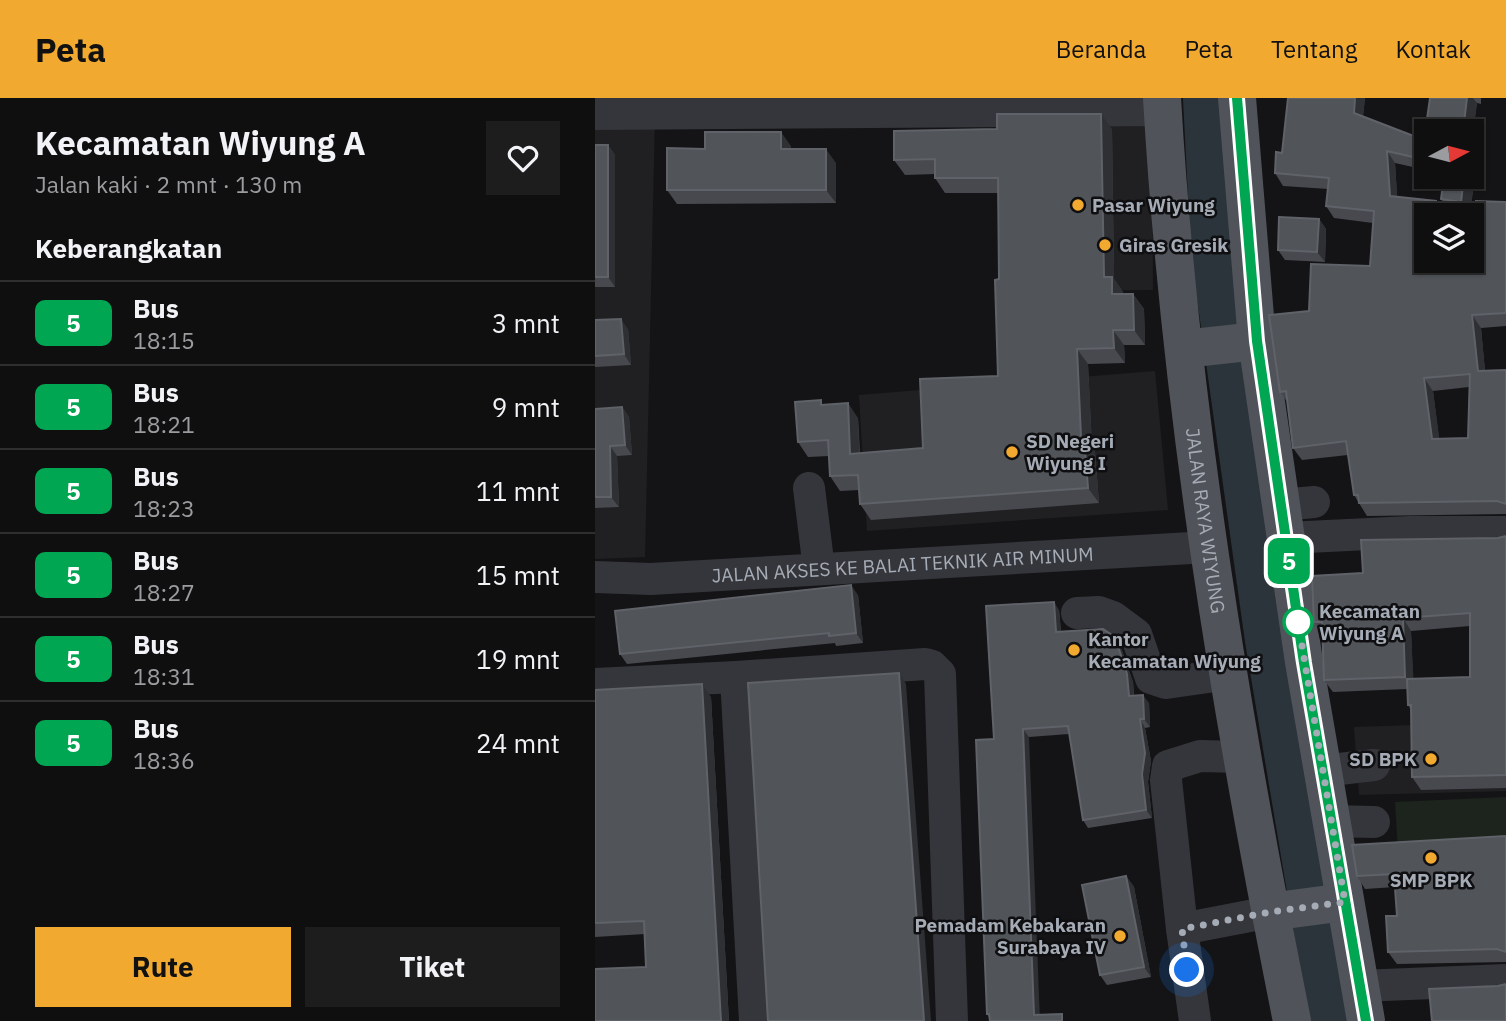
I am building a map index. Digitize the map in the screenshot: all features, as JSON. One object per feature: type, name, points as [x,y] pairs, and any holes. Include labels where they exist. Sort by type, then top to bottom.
[{"type":"main road","name":"JALAN RAYA WIYUNG","points":[[1237,98],[1218,345],[1209,547],[1241,757],[1277,911],[1288,1020]]},
{"type":"main road","name":"JALAN RAYA WIYUNG","points":[[1162,104],[1218,345],[1292,524],[1330,821],[1337,903],[1363,1004]]},
{"type":"main road","points":[[1277,911],[1337,903]]},
{"type":"street","points":[[595,114],[1162,104]]},
{"type":"street","points":[[809,488],[819,569]]},
{"type":"street","points":[[1292,524],[1410,532],[1506,532]]},
{"type":"street","points":[[1292,524],[1331,547]]},
{"type":"street","name":"JALAN AKSES KE BALAI TEKNIK AIR MINUM","points":[[595,577],[652,579],[1209,547]]},
{"type":"street","points":[[1077,613],[1098,611],[1113,617],[1136,634],[1151,678],[1158,681],[1166,683],[1229,674]]},
{"type":"street","points":[[595,684],[925,663],[932,666],[940,674],[952,1021]]},
{"type":"street","points":[[736,677],[755,1021]]},
{"type":"street","points":[[1195,1021],[1166,780],[1168,766],[1200,757],[1241,757]]},
{"type":"street","points":[[1322,771],[1374,765]]},
{"type":"street","points":[[1330,821],[1374,822]]},
{"type":"street","points":[[1182,929],[1277,911]]},
{"type":"street","points":[[1363,1004],[1506,980]]},
{"type":"shaded area","points":[[655,116],[645,557],[595,559],[595,118]]},
{"type":"shaded area","name":"Pasar Wiyung","points":[[1152,119],[1153,290],[1004,291],[1003,120]]},
{"type":"shaded area","name":"SD Negeri Wiyung I","points":[[1155,371],[1168,510],[867,531],[859,395]]},
{"type":"shaded area","name":"SD BPK","points":[[1506,722],[1506,791],[1359,795],[1354,727]]},
{"type":"shaded area","points":[[1506,797],[1506,845],[1398,851],[1395,802]]},
{"type":"building","points":[[1288,98],[1355,98],[1354,113],[1414,136],[1414,157],[1387,151],[1390,196],[1436,201],[1414,203],[1414,273],[1484,273],[1484,203],[1476,201],[1506,202],[1506,313],[1472,315],[1478,371],[1506,370],[1506,504],[1497,501],[1359,503],[1358,495],[1354,495],[1346,441],[1293,448],[1286,391],[1280,392],[1269,315],[1309,311],[1311,264],[1370,266],[1374,211],[1326,206],[1329,178],[1275,173],[1276,152],[1282,153]],"holes":[[[1470,374],[1468,438],[1432,439],[1424,378]]]},
{"type":"building","points":[[1430,98],[1467,98],[1464,119],[1427,119]]},
{"type":"building","points":[[997,114],[1101,114],[1104,277],[1112,277],[1112,294],[1133,294],[1134,330],[1113,330],[1114,348],[1077,349],[1081,437],[1084,437],[1088,488],[860,504],[858,475],[830,476],[828,440],[798,442],[795,402],[821,400],[821,405],[848,403],[850,454],[923,448],[920,379],[998,376],[995,280],[999,279],[998,178],[935,178],[935,159],[894,160],[894,131],[997,129]]},
{"type":"building","points":[[705,132],[781,132],[781,149],[826,149],[826,190],[667,190],[667,148],[705,149]]},
{"type":"building","points":[[595,145],[608,145],[608,277],[595,277]]},
{"type":"building","points":[[1442,189],[1463,189],[1461,202],[1441,199]]},
{"type":"building","points":[[1279,217],[1319,219],[1317,252],[1278,250]]},
{"type":"building","points":[[621,319],[624,354],[595,356],[595,320]]},
{"type":"building","points":[[622,407],[625,445],[610,446],[611,497],[595,497],[595,409]]},
{"type":"building","points":[[1506,536],[1506,775],[1412,777],[1411,705],[1408,705],[1407,679],[1470,677],[1470,613],[1403,618],[1405,677],[1324,680],[1322,622],[1314,622],[1312,576],[1363,573],[1361,540]]},
{"type":"building","points":[[851,585],[856,633],[829,636],[829,633],[620,654],[615,611]]},
{"type":"building","points":[[1054,602],[1056,632],[1103,629],[1115,637],[1127,674],[1129,696],[1143,695],[1144,719],[1140,719],[1145,753],[1142,774],[1146,810],[1083,820],[1068,726],[1023,729],[1034,1015],[1062,1014],[1062,1021],[990,1021],[987,1014],[976,740],[994,739],[986,606]]},
{"type":"building","points":[[899,673],[924,1021],[768,1021],[748,683]]},
{"type":"building","points":[[702,684],[721,1021],[595,1021],[595,969],[646,967],[644,921],[595,923],[595,690]]},
{"type":"building","points":[[1506,836],[1506,952],[1497,949],[1388,952],[1386,916],[1397,916],[1394,874],[1357,876],[1352,845]]},
{"type":"building","name":"Pemadam Kebakaran Surabaya IV","points":[[1126,876],[1144,967],[1100,975],[1082,885]]},
{"type":"building","points":[[1506,984],[1506,1021],[1432,1021],[1429,989]]},
{"type":"waterway","points":[[1206,98],[1214,254],[1268,640],[1332,1021]]},
{"type":"bus line","name":"5","points":[[1237,98],[1257,341],[1304,663],[1366,1021]]},
{"type":"place","name":"Pasar Wiyung","points":[[1078,205]]},
{"type":"place","name":"Giras Gresik","points":[[1105,245]]},
{"type":"place","name":"SD Negeri Wiyung I","points":[[1012,452]]},
{"type":"place","name":"Kecamatan Wiyung A","points":[[1298,622]]},
{"type":"place","name":"Kantor Kecamatan Wiyung","points":[[1074,650]]},
{"type":"place","name":"SD BPK","points":[[1431,759]]},
{"type":"place","name":"SMP BPK","points":[[1431,858]]},
{"type":"place","name":"Pemadam Kebakaran Surabaya IV","points":[[1120,936]]},
{"type":"route","points":[[1187,970],[1182,929],[1270,912],[1345,902],[1298,622]]}]
